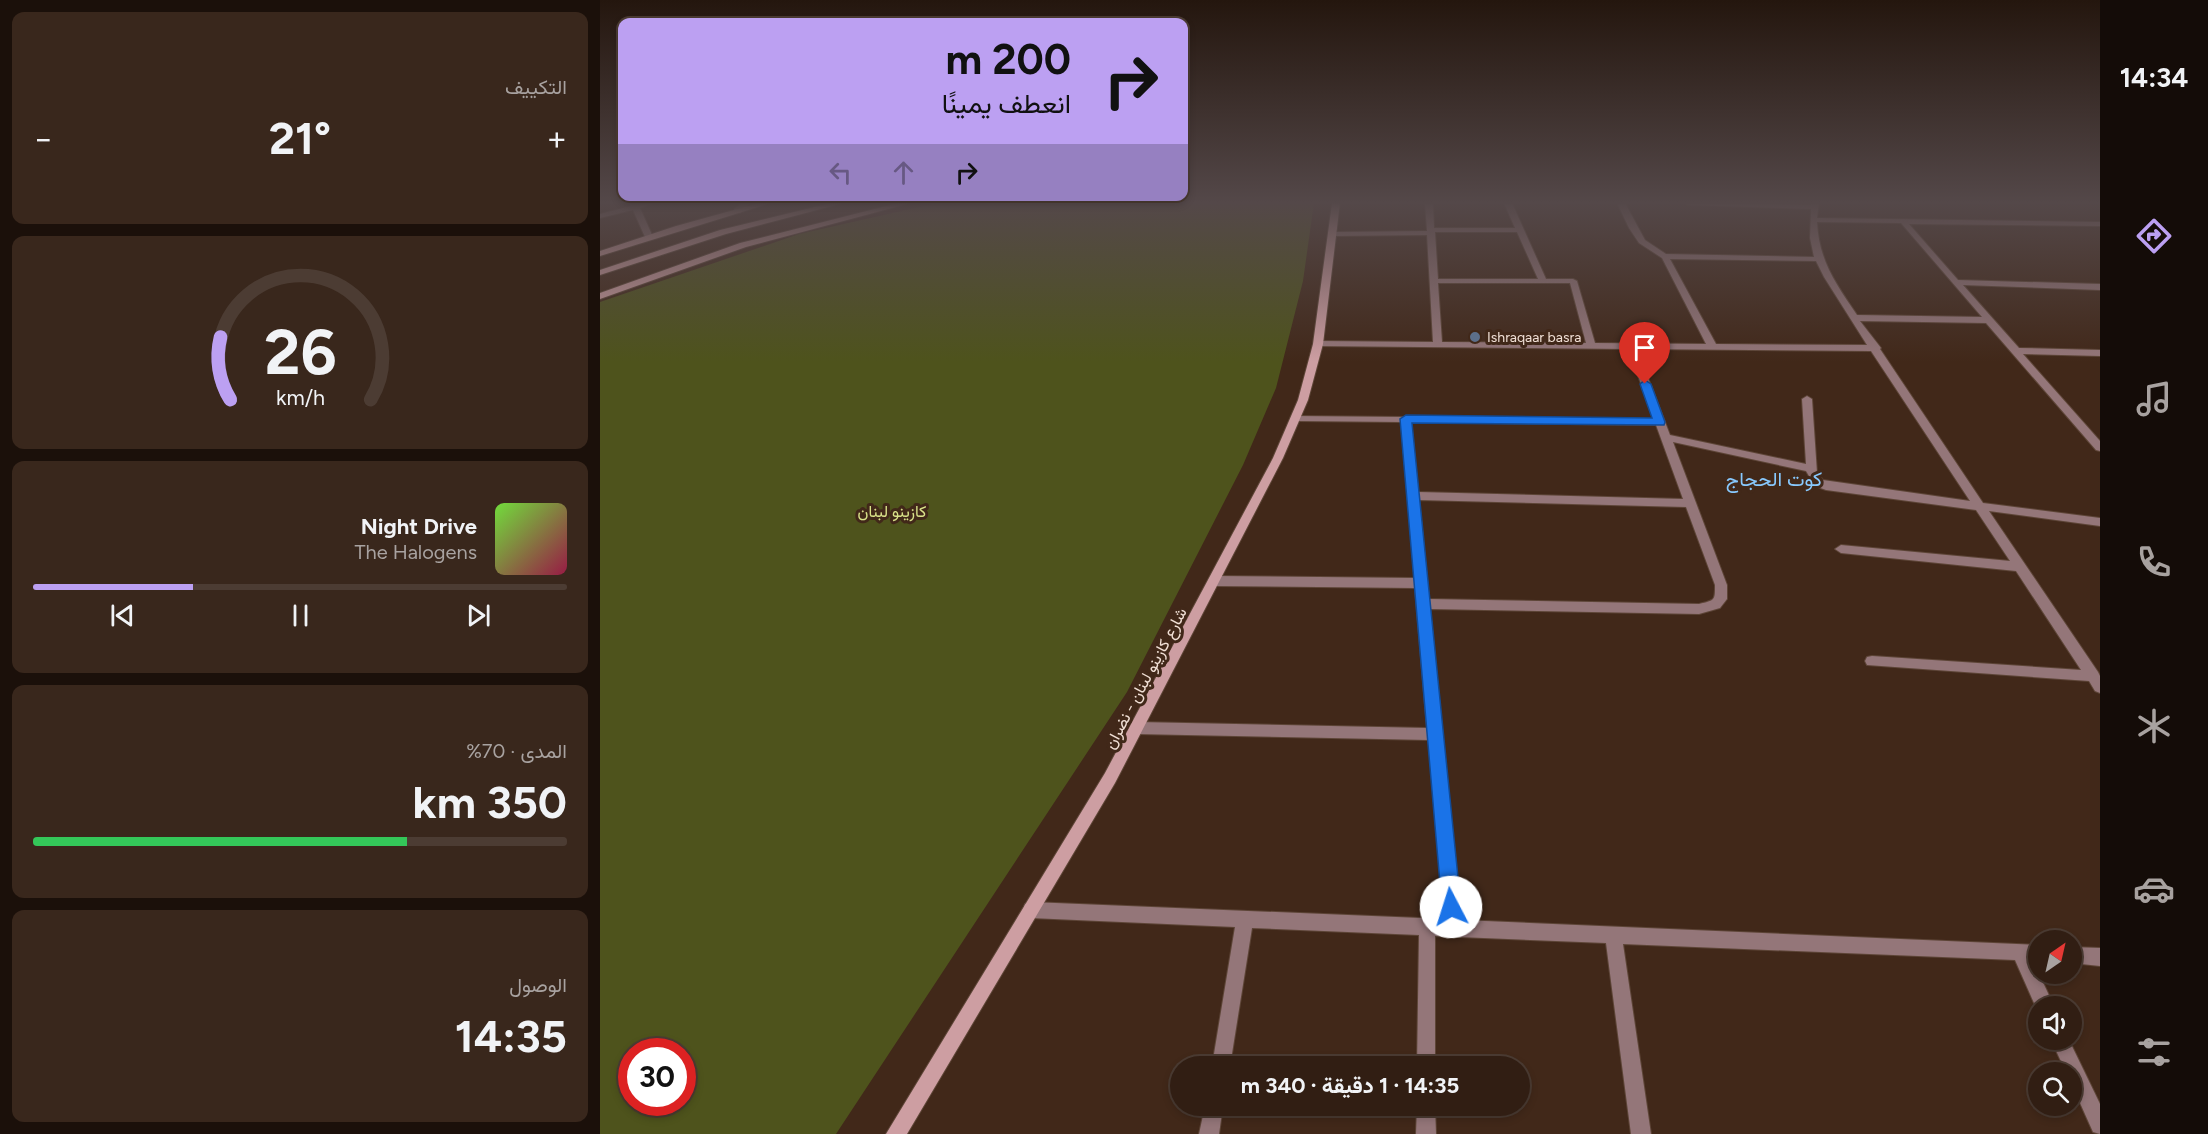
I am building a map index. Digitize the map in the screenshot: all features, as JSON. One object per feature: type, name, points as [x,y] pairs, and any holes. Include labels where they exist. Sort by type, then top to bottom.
[{"type":"street","points":[[600,273],[651,256]]},
{"type":"street","points":[[600,296],[715,256]]},
{"type":"street","name":"شارع كازينو لبنان - نضران","points":[[896,1134],[1137,728],[1278,458],[1303,400],[1318,344],[1330,256]]},
{"type":"street","points":[[1432,256],[1438,345]]},
{"type":"street","points":[[1532,256],[1543,281]]},
{"type":"street","points":[[1712,346],[1665,256],[1818,259]]},
{"type":"street","points":[[1817,256],[1854,318],[2096,681]]},
{"type":"street","points":[[1933,256],[2100,448]]},
{"type":"street","points":[[1434,281],[1573,281],[1591,345]]},
{"type":"street","points":[[1956,282],[2100,287]]},
{"type":"street","points":[[1854,318],[1989,320]]},
{"type":"street","points":[[1318,344],[1876,348]]},
{"type":"street","points":[[1423,604],[1708,608],[1716,605],[1723,592],[1631,345]]},
{"type":"street","points":[[2016,351],[2100,353]]},
{"type":"street","points":[[1807,399],[1812,469],[1814,478],[1826,486],[2100,522]]},
{"type":"street","points":[[1296,418],[1659,422]]},
{"type":"street","points":[[1406,419],[1453,928]]},
{"type":"street","points":[[1665,437],[1812,469]]},
{"type":"street","points":[[1414,496],[1690,503]]},
{"type":"street","points":[[1841,549],[2020,567]]},
{"type":"street","points":[[1214,581],[1422,583]]},
{"type":"street","points":[[1872,661],[2096,681]]},
{"type":"street","points":[[1137,728],[1436,734]]},
{"type":"street","points":[[1031,910],[2028,952]]},
{"type":"street","points":[[1223,1056],[1245,919]]},
{"type":"street","points":[[1426,927],[1426,1056]]},
{"type":"street","points":[[1612,935],[1641,1134]]},
{"type":"street","points":[[2020,952],[2040,996]]},
{"type":"street","points":[[2082,956],[2100,957]]},
{"type":"street","points":[[2065,1050],[2100,1125]]},
{"type":"street","points":[[1209,1134],[1212,1116]]},
{"type":"street","points":[[1426,1116],[1426,1134]]},
{"type":"green space","name":"كازينو لبنان","points":[[735,256],[1307,256],[1303,281],[1276,388],[1243,465],[1127,692],[836,1134],[600,1134],[600,302]]},
{"type":"place","name":"Ishraqaar basra","points":[[1475,337]]},
{"type":"district","name":"كوت الحجاج","points":[[1774,479]]},
{"type":"route","points":[[1451,907],[1406,419],[1659,422],[1645,384]]}]
